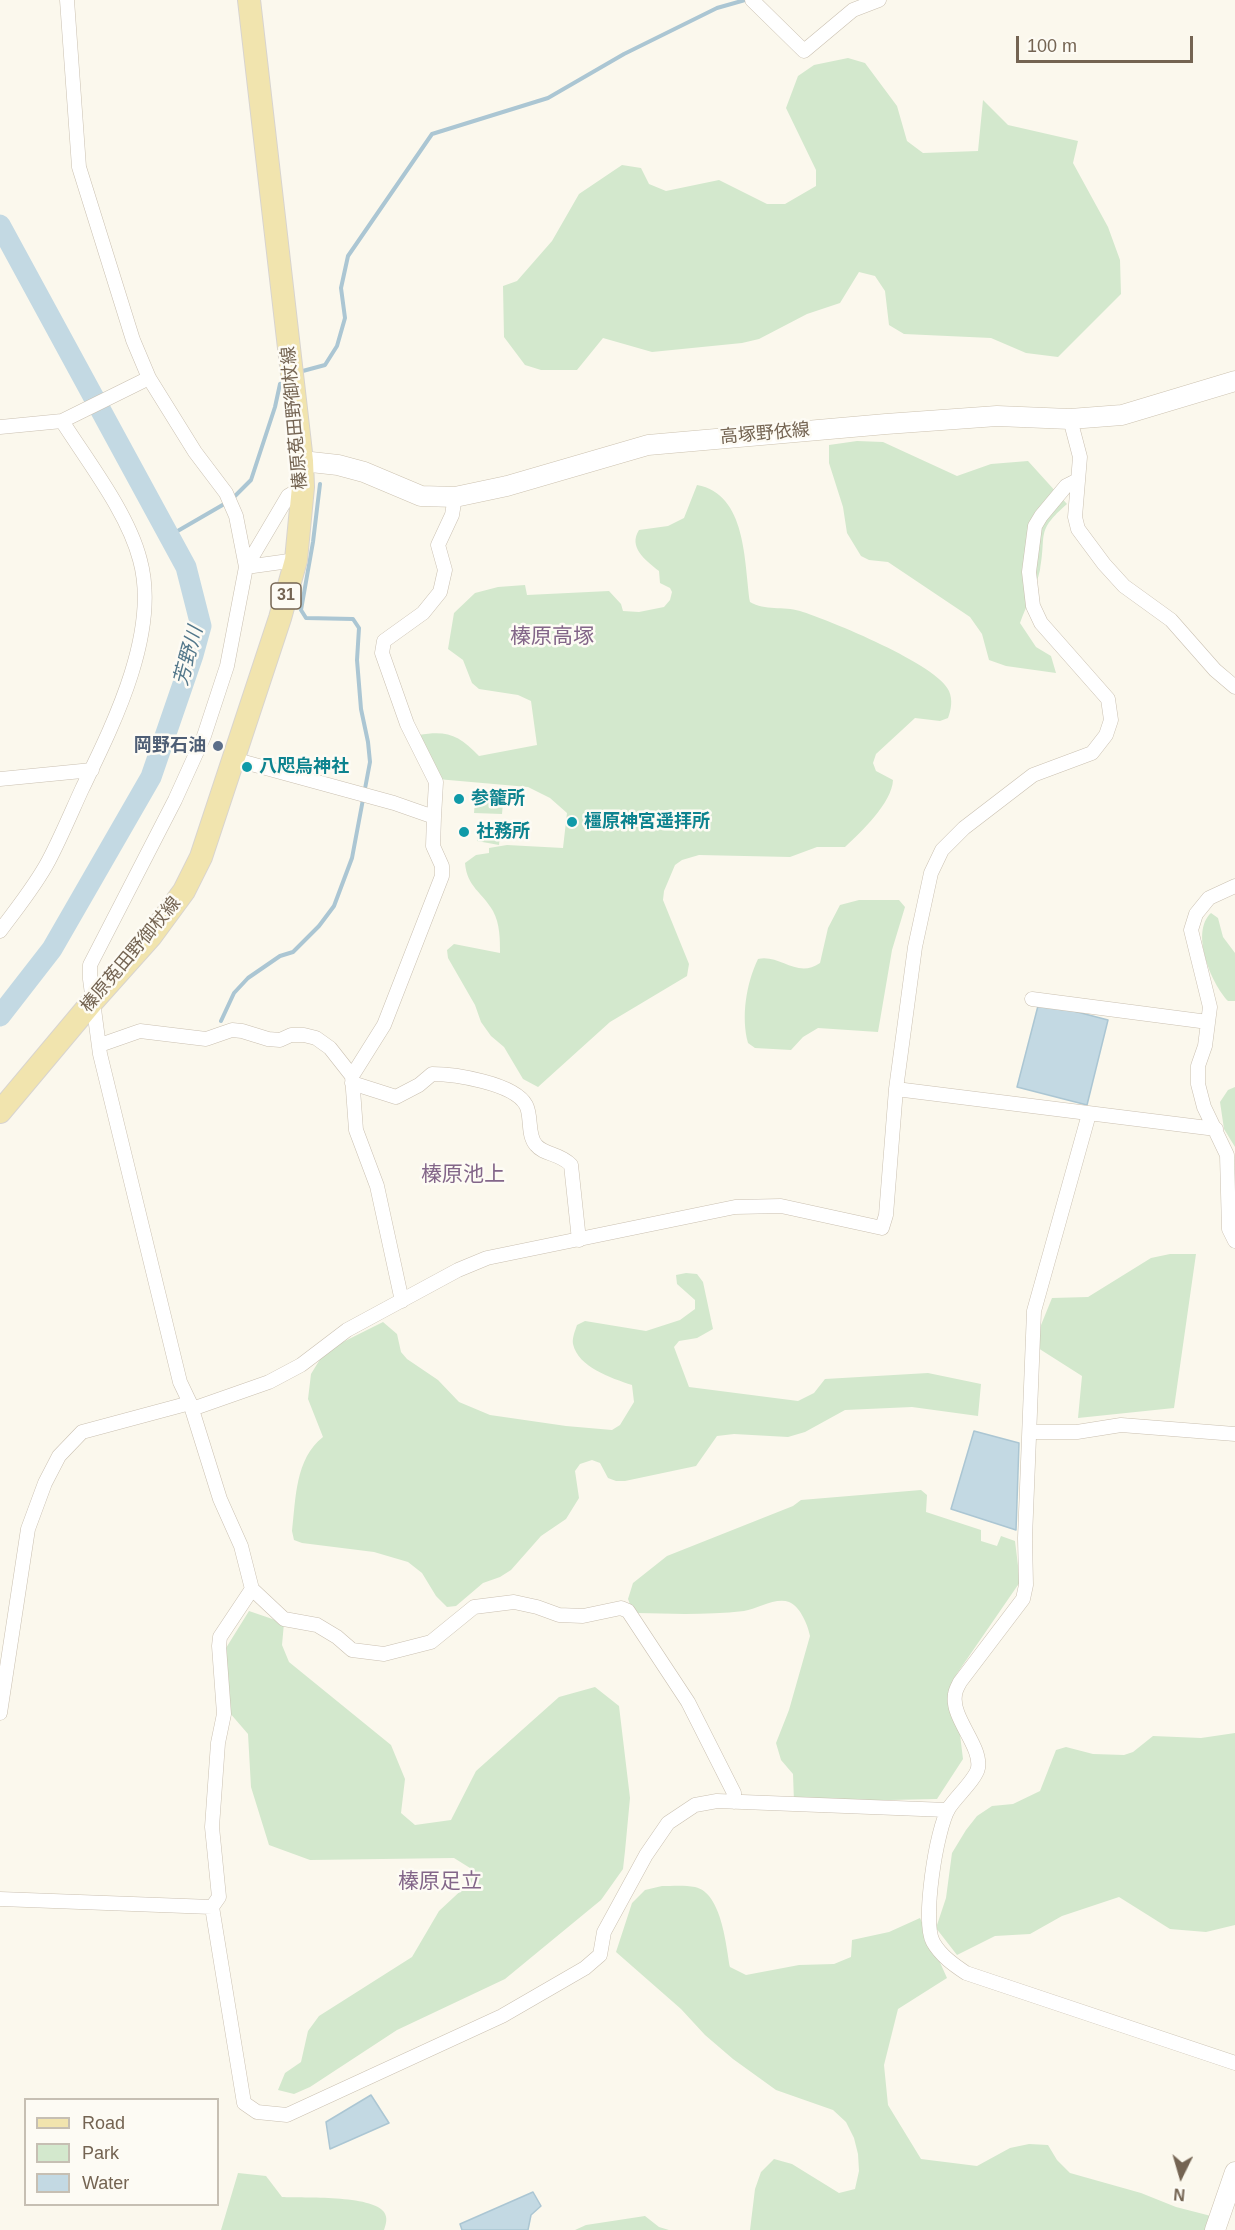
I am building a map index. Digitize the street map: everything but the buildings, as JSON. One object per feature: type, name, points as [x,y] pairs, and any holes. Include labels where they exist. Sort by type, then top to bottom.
[{"type":"main road","name":"榛原菟田野御杖線","points":[[0,1112],[151,936],[184,891],[201,857],[296,560],[303,487],[302,461],[249,0]]},
{"type":"main road","name":"高塚野依線","points":[[302,461],[338,465],[364,472],[421,496],[455,497],[507,486],[648,445],[997,416],[1070,419],[1122,415],[1235,381]]},
{"type":"main road","points":[[1215,2230],[1235,2172]]},
{"type":"street","points":[[67,0],[79,167],[133,340],[146,379],[195,452],[226,493],[236,516],[246,567]]},
{"type":"street","points":[[754,2],[804,51],[852,10],[879,0]]},
{"type":"street","points":[[0,427],[66,419],[146,379]]},
{"type":"street","points":[[0,931],[49,861],[92,770],[130,680],[145,618],[145,587],[140,559],[121,515],[66,419]]},
{"type":"street","points":[[1070,419],[1080,457],[1075,517],[1078,529],[1124,586],[1172,620],[1215,670],[1235,687]]},
{"type":"street","points":[[0,1713],[28,1529],[45,1483],[59,1456],[82,1432],[191,1406],[269,1382],[301,1365],[346,1330],[458,1270],[487,1258],[735,1207],[781,1206],[882,1228],[896,1089],[915,947],[931,873],[942,850],[964,828],[1033,775],[1092,753],[1106,735],[1111,720],[1108,699],[1041,623],[1033,606],[1029,572],[1035,526],[1066,486],[1078,480]]},
{"type":"street","points":[[303,487],[288,496],[246,567],[227,666],[204,736],[176,801],[90,965],[100,1054],[113,1099],[180,1382],[191,1406],[220,1500],[241,1546],[252,1589],[284,1619],[317,1625],[337,1637],[352,1650],[384,1654],[431,1642],[474,1607],[514,1602],[537,1606],[559,1615],[583,1616],[621,1608],[628,1611],[688,1702],[734,1793],[734,1802]]},
{"type":"street","points":[[352,1080],[384,1025],[442,876],[442,866],[433,846],[436,782],[407,724],[382,653],[382,647],[388,638],[423,613],[440,592],[445,570],[438,545],[452,515],[455,497]]},
{"type":"street","points":[[246,567],[296,560]]},
{"type":"street","points":[[233,759],[369,796],[434,817]]},
{"type":"street","points":[[0,779],[92,770]]},
{"type":"street","points":[[1235,886],[1209,898],[1196,914],[1191,930],[1210,1007],[1205,1046],[1198,1066],[1198,1083],[1204,1107],[1227,1155],[1229,1229],[1235,1240]]},
{"type":"street","points":[[1032,999],[1208,1022]]},
{"type":"street","points":[[100,1045],[140,1031],[206,1039],[232,1030],[242,1030],[268,1039],[280,1040],[291,1035],[304,1035],[316,1038],[330,1048],[352,1080],[356,1130],[376,1186],[402,1301]]},
{"type":"street","points":[[352,1080],[396,1097],[419,1085],[432,1074],[452,1074],[495,1085],[516,1095],[526,1105],[533,1143],[539,1148],[564,1158],[571,1165],[579,1240]]},
{"type":"street","points":[[896,1089],[1216,1130]]},
{"type":"street","points":[[1089,1114],[1034,1311],[1025,1539],[1026,1586],[1023,1599],[960,1682],[955,1695],[956,1706],[978,1760],[978,1770],[947,1810],[936,1843],[929,1922],[933,1941],[949,1962],[966,1973],[1235,2063]]},
{"type":"street","points":[[1030,1432],[1077,1432],[1121,1425],[1235,1434]]},
{"type":"street","points":[[252,1589],[220,1637],[224,1714],[218,1743],[212,1827],[219,1897],[212,1907],[244,2103],[257,2112],[287,2115],[502,2016],[585,1968],[600,1955],[604,1932],[646,1855],[668,1823],[696,1805],[717,1801],[947,1810]]},
{"type":"street","points":[[0,1899],[212,1907]]},
{"type":"green space","points":[[848,58],[865,63],[897,106],[907,141],[923,153],[978,151],[983,100],[1008,125],[1078,141],[1073,163],[1108,227],[1120,260],[1121,294],[1058,357],[1026,353],[991,338],[904,334],[889,325],[885,291],[875,276],[859,272],[840,303],[807,314],[759,339],[742,343],[652,352],[603,338],[577,370],[541,370],[525,365],[504,337],[503,286],[517,281],[552,241],[579,194],[622,165],[641,168],[649,184],[666,191],[719,180],[767,204],[785,204],[816,186],[816,170],[786,108],[798,76],[814,65]]},
{"type":"green space","points":[[857,441],[883,442],[957,476],[991,464],[1028,461],[1067,504],[1046,527],[1040,570],[1020,623],[1036,647],[1051,656],[1056,673],[1006,666],[989,660],[982,634],[970,617],[888,562],[869,560],[861,556],[847,533],[843,507],[829,463],[829,445]]},
{"type":"green space","points":[[697,485],[713,491],[726,501],[734,515],[744,550],[750,602],[756,605],[800,611],[857,633],[905,657],[941,680],[950,694],[950,712],[948,718],[940,721],[915,718],[876,754],[873,763],[876,771],[893,780],[891,789],[875,816],[845,847],[817,847],[790,857],[699,855],[682,860],[675,865],[664,891],[663,900],[689,964],[687,976],[610,1022],[538,1087],[523,1079],[504,1047],[491,1036],[481,1022],[475,1005],[448,958],[447,950],[454,944],[500,953],[497,921],[489,904],[472,884],[465,863],[476,855],[489,853],[489,848],[507,845],[563,848],[567,813],[550,798],[528,787],[437,779],[419,735],[437,733],[452,736],[465,743],[479,756],[537,745],[531,701],[518,695],[479,689],[472,683],[463,660],[448,649],[454,613],[475,593],[498,587],[525,585],[527,595],[609,591],[621,604],[623,611],[639,612],[664,607],[670,600],[672,592],[670,588],[660,583],[659,571],[640,553],[636,536],[639,530],[668,526],[684,518]]},
{"type":"green space","points":[[476,790],[504,792],[502,814],[474,813]]},
{"type":"green space","points":[[489,823],[501,824],[499,845],[477,841],[479,824],[488,825]]},
{"type":"green space","points":[[859,900],[899,900],[905,907],[892,950],[878,1032],[818,1028],[803,1037],[791,1050],[755,1048],[748,1043],[745,1022],[746,1001],[750,979],[758,959],[766,958],[804,968],[820,963],[828,928],[840,905]]},
{"type":"green space","points":[[1211,913],[1218,918],[1223,937],[1235,953],[1235,1001],[1228,1001],[1222,993],[1205,957],[1202,932],[1205,921]]},
{"type":"green space","points":[[1235,1087],[1235,1147],[1224,1129],[1220,1102],[1228,1090]]},
{"type":"green space","points":[[1170,1254],[1196,1254],[1174,1408],[1078,1418],[1082,1376],[1038,1348],[1039,1330],[1052,1298],[1088,1297],[1151,1258]]},
{"type":"green space","points":[[697,1274],[703,1282],[713,1329],[697,1338],[679,1341],[674,1347],[689,1387],[798,1401],[814,1393],[825,1379],[928,1373],[981,1384],[978,1416],[912,1407],[845,1410],[805,1432],[788,1437],[734,1434],[717,1436],[696,1466],[625,1481],[608,1478],[600,1463],[592,1460],[580,1464],[575,1471],[579,1498],[566,1519],[541,1536],[511,1570],[483,1583],[456,1606],[447,1607],[436,1596],[422,1573],[408,1562],[374,1552],[294,1540],[292,1531],[298,1480],[307,1456],[323,1437],[308,1399],[311,1374],[325,1351],[383,1322],[397,1334],[401,1352],[407,1359],[438,1380],[459,1402],[490,1415],[612,1430],[620,1425],[634,1402],[632,1385],[596,1370],[581,1359],[573,1344],[577,1325],[585,1321],[646,1331],[680,1320],[695,1309],[695,1300],[677,1284],[676,1275]]},
{"type":"green space","points":[[921,1490],[927,1495],[926,1512],[981,1530],[981,1541],[997,1546],[1001,1536],[1015,1541],[1020,1582],[956,1675],[954,1686],[963,1759],[937,1799],[794,1802],[793,1774],[781,1760],[776,1743],[789,1710],[810,1636],[800,1612],[789,1602],[778,1601],[744,1611],[690,1614],[637,1613],[631,1607],[628,1599],[633,1583],[667,1556],[793,1506],[801,1500]]},
{"type":"green space","points":[[249,1611],[284,1623],[282,1645],[289,1662],[391,1745],[405,1779],[401,1813],[415,1825],[451,1820],[476,1771],[559,1697],[595,1687],[619,1706],[630,1798],[623,1869],[601,1900],[505,1979],[397,2030],[310,2087],[294,2094],[278,2090],[285,2073],[301,2062],[308,2031],[319,2016],[412,1957],[439,1911],[468,1884],[470,1868],[454,1858],[310,1860],[269,1845],[251,1787],[248,1734],[229,1712],[226,1648]]},
{"type":"green space","points":[[1235,1733],[1235,1925],[1206,1932],[1170,1929],[1119,1897],[1062,1916],[1030,1934],[995,1936],[957,1955],[936,1928],[946,1898],[952,1853],[966,1830],[977,1816],[992,1806],[1013,1804],[1040,1791],[1056,1750],[1066,1747],[1093,1754],[1124,1755],[1133,1752],[1153,1736],[1201,1738]]},
{"type":"green space","points":[[662,1886],[691,1886],[704,1891],[717,1909],[730,1967],[746,1975],[799,1965],[834,1964],[851,1957],[852,1940],[889,1932],[920,1918],[947,1978],[898,2009],[884,2065],[888,2105],[921,2159],[977,2166],[1010,2148],[1029,2144],[1048,2145],[1057,2160],[1070,2173],[1211,2216],[1206,2230],[750,2230],[755,2189],[761,2172],[774,2159],[792,2164],[839,2193],[855,2189],[859,2171],[854,2138],[846,2122],[833,2110],[776,2090],[733,2059],[705,2035],[681,2009],[616,1952],[632,1903],[645,1890]]},
{"type":"green space","points":[[238,2173],[266,2176],[282,2197],[352,2200],[377,2207],[386,2216],[384,2230],[221,2230]]},
{"type":"green space","points":[[645,2216],[659,2227],[669,2230],[575,2230],[586,2225]]},
{"type":"water","points":[[1039,1002],[1108,1020],[1087,1105],[1017,1087]]},
{"type":"water","points":[[974,1431],[1019,1443],[1016,1530],[951,1509]]},
{"type":"water","points":[[371,2095],[389,2123],[330,2149],[326,2122]]},
{"type":"water","points":[[533,2192],[541,2206],[531,2215],[528,2230],[462,2230],[460,2224]]},
{"type":"waterway","points":[[299,372],[325,365],[337,346],[345,318],[341,288],[348,256],[432,134],[548,98],[624,54],[717,8],[745,0]]},
{"type":"waterway","name":"芳野川","points":[[0,225],[186,567],[201,626],[151,777],[52,949],[0,1016]]},
{"type":"waterway","points":[[232,499],[251,480],[275,407],[280,384],[285,381]]},
{"type":"waterway","points":[[221,1021],[234,993],[248,978],[280,956],[293,952],[319,926],[334,906],[352,858],[370,762],[361,709],[357,660],[359,628],[353,619],[306,618],[301,610],[320,484]]},
{"type":"waterway","points":[[169,536],[226,503]]},
{"type":"place","name":"岡野石油","points":[[218,746]]},
{"type":"place","name":"八咫烏神社","points":[[247,767]]},
{"type":"place","name":"参籠所","points":[[459,799]]},
{"type":"place","name":"橿原神宮遥拝所","points":[[572,822]]},
{"type":"place","name":"社務所","points":[[464,832]]},
{"type":"district","name":"榛原高塚","points":[[552,637]]},
{"type":"district","name":"榛原池上","points":[[463,1175]]},
{"type":"district","name":"榛原足立","points":[[440,1882]]}]
